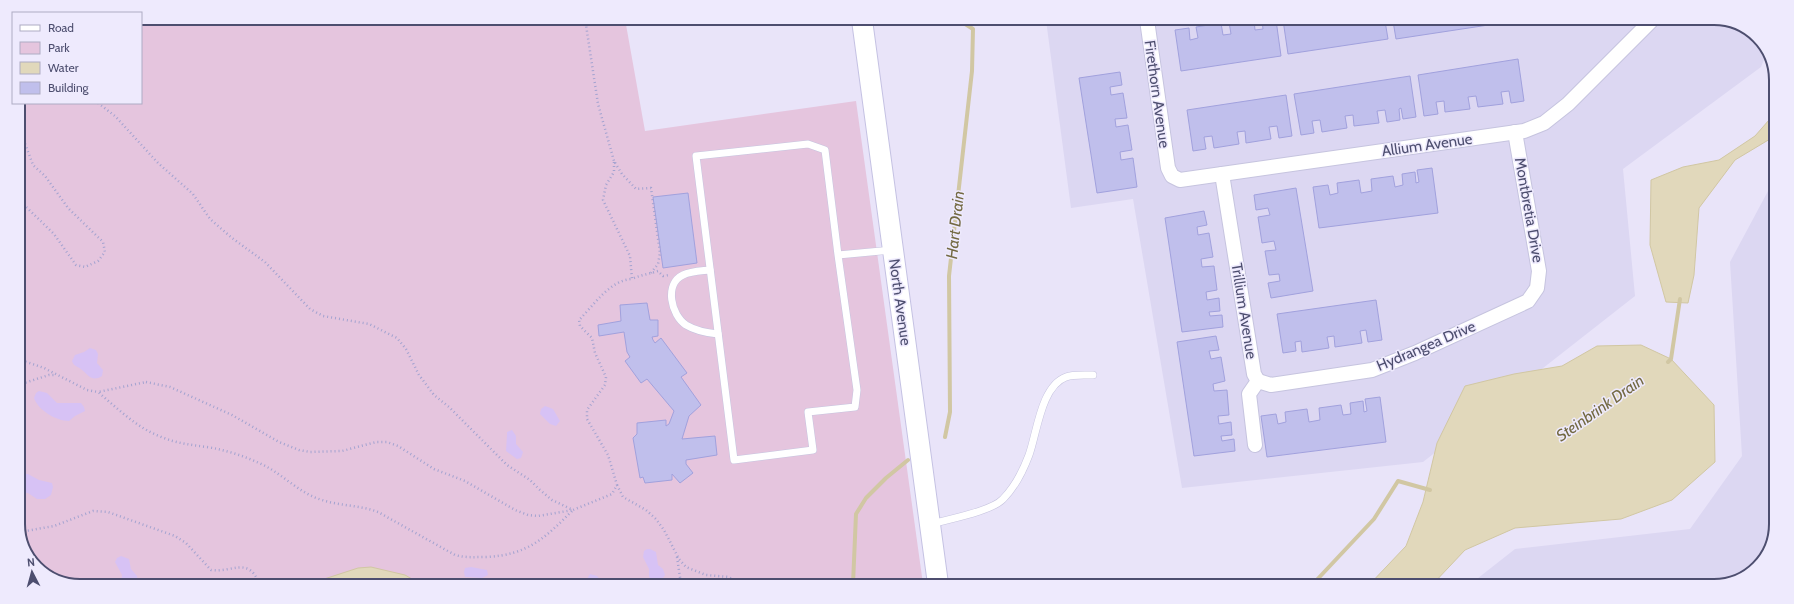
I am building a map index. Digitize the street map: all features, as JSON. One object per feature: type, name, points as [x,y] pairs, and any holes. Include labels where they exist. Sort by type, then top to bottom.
[{"type":"street","name":"North Avenue","points":[[863,25],[937,579]]},
{"type":"street","name":"Firethorn Avenue","points":[[1148,25],[1168,168]]},
{"type":"street","name":"Allium Avenue","points":[[1168,168],[1172,176],[1180,180],[1524,131],[1544,123],[1568,104],[1647,25]]},
{"type":"street","name":"Montbretia Drive","points":[[1515,132],[1540,271],[1537,288]]},
{"type":"street","name":"Trillium Avenue","points":[[1222,174],[1254,374],[1258,381]]},
{"type":"street","name":"Hydrangea Drive","points":[[1258,381],[1271,385],[1372,370],[1415,353],[1528,301],[1537,288]]},
{"type":"street","points":[[1256,445],[1249,394],[1258,381]]},
{"type":"lane","points":[[808,144],[825,150],[838,255],[857,390],[855,407],[808,412],[814,450],[734,460],[696,156],[808,144]]},
{"type":"lane","points":[[838,255],[893,250]]},
{"type":"lane","points":[[710,270],[683,275],[676,279],[671,291],[673,304],[679,319],[696,330],[718,334]]},
{"type":"lane","points":[[930,525],[992,507],[1003,500],[1018,480],[1029,454],[1043,404],[1056,383],[1066,377],[1093,375]]},
{"type":"path","points":[[586,25],[598,104],[614,161],[614,172],[606,185],[603,200],[630,256],[632,279]]},
{"type":"path","points":[[99,104],[115,116],[158,163],[193,194],[210,219],[232,238],[265,262],[310,309],[323,316],[369,324],[397,338],[406,349],[419,375],[434,395],[446,404],[507,465],[530,480],[552,500],[573,510]]},
{"type":"path","points":[[25,144],[33,165],[45,176],[68,208],[103,242],[105,249],[102,258],[88,267],[76,265],[54,234],[25,206]]},
{"type":"path","points":[[614,161],[622,174],[636,188],[651,188],[660,253],[658,264],[651,273]]},
{"type":"path","points":[[683,275],[663,276],[658,271],[615,283],[579,320],[580,326],[592,338],[595,353],[606,377],[605,385],[587,410],[587,419],[608,455],[617,485],[623,497],[646,510],[656,519],[664,530],[682,563],[692,570],[706,575],[725,576],[730,579]]},
{"type":"path","points":[[25,361],[44,368],[87,390],[98,392],[139,383],[160,384],[207,403],[279,442],[299,450],[310,452],[342,451],[376,442],[387,442],[398,446],[430,467],[469,483],[515,510],[528,515],[538,516],[573,510],[612,494],[617,485]]},
{"type":"path","points":[[25,383],[49,375],[58,375]]},
{"type":"path","points":[[98,392],[142,428],[154,434],[190,446],[226,451],[255,461],[274,470],[314,497],[369,508],[455,555],[465,558],[490,557],[519,552],[542,539],[573,510]]},
{"type":"path","points":[[26,531],[54,526],[93,510],[108,512],[175,536],[186,543],[211,570],[245,567],[252,572],[256,579]]},
{"type":"path","points":[[677,555],[680,579]]},
{"type":"shaded area","points":[[1047,25],[1714,25],[1731,28],[1747,36],[1758,47],[1764,59],[1761,67],[1623,169],[1635,296],[1423,462],[1182,488],[1133,199],[1071,208]]},
{"type":"shaded area","points":[[1769,189],[1769,531],[1762,551],[1758,557],[1747,568],[1738,573],[1724,578],[1714,579],[1477,579],[1515,549],[1690,529],[1742,456],[1730,262]]},
{"type":"green space","points":[[142,25],[626,25],[645,131],[856,101],[922,579],[73,579],[52,571],[52,552],[33,552],[28,541],[25,527],[25,104],[142,104]]},
{"type":"sand","points":[[90,348],[96,350],[98,354],[97,363],[103,370],[102,376],[99,378],[89,376],[72,361],[75,355]]},
{"type":"sand","points":[[39,391],[47,393],[57,403],[81,403],[85,411],[69,421],[64,421],[53,417],[43,411],[36,402],[34,398],[36,393]]},
{"type":"sand","points":[[545,406],[553,409],[560,421],[556,426],[550,424],[540,414],[541,409]]},
{"type":"sand","points":[[512,430],[516,436],[516,444],[523,452],[521,458],[517,459],[506,451],[507,432]]},
{"type":"sand","points":[[25,474],[39,480],[52,483],[53,487],[51,495],[45,499],[37,499],[25,493]]},
{"type":"sand","points":[[650,549],[656,552],[658,565],[663,569],[665,575],[662,579],[652,579],[649,577],[649,569],[643,557],[644,551]]},
{"type":"sand","points":[[121,556],[129,559],[131,569],[137,576],[137,579],[122,579],[122,575],[115,562],[117,558]]},
{"type":"sand","points":[[471,567],[487,570],[488,575],[482,578],[465,577],[465,568]]},
{"type":"sand","points":[[590,574],[597,576],[600,579],[587,579]]},
{"type":"water","points":[[1769,120],[1769,140],[1735,160],[1699,208],[1694,275],[1688,303],[1666,302],[1650,245],[1651,180],[1683,167],[1719,160],[1755,136]]},
{"type":"water","points":[[1641,345],[1671,359],[1714,405],[1715,462],[1672,500],[1621,519],[1515,528],[1465,550],[1438,579],[1375,579],[1406,546],[1423,502],[1437,443],[1465,386],[1514,374],[1562,366],[1597,346]]},
{"type":"water","points":[[371,567],[405,575],[412,579],[324,579],[358,568]]},
{"type":"building","points":[[1208,25],[1221,25],[1223,35],[1231,34],[1230,25],[1254,25],[1255,30],[1263,29],[1263,25],[1277,25],[1281,56],[1181,71],[1175,30],[1189,28],[1190,40],[1198,38],[1196,27]]},
{"type":"building","points":[[1284,25],[1386,25],[1388,39],[1288,54]]},
{"type":"building","points":[[1394,25],[1488,25],[1396,39]]},
{"type":"building","points":[[1518,59],[1524,101],[1511,103],[1509,91],[1501,92],[1503,104],[1478,107],[1476,96],[1468,97],[1470,109],[1445,112],[1444,101],[1436,102],[1438,114],[1424,116],[1418,75]]},
{"type":"building","points":[[1120,72],[1122,85],[1110,87],[1111,95],[1123,93],[1127,118],[1115,119],[1116,127],[1128,125],[1132,150],[1120,152],[1121,160],[1133,158],[1137,187],[1097,193],[1079,78]]},
{"type":"building","points":[[1410,76],[1416,117],[1403,119],[1401,108],[1399,109],[1400,120],[1387,122],[1385,110],[1377,111],[1379,123],[1354,126],[1353,115],[1345,116],[1347,128],[1322,132],[1320,120],[1312,121],[1314,133],[1301,135],[1294,94]]},
{"type":"building","points":[[1286,95],[1292,136],[1279,138],[1277,126],[1269,127],[1271,139],[1246,143],[1245,131],[1237,132],[1239,144],[1214,148],[1212,136],[1204,137],[1206,149],[1193,151],[1187,110]]},
{"type":"building","points":[[1432,168],[1438,213],[1319,228],[1313,187],[1328,185],[1330,195],[1338,193],[1337,183],[1359,180],[1361,193],[1372,191],[1371,179],[1393,176],[1395,187],[1403,185],[1402,174],[1415,172],[1416,183],[1419,182],[1417,170]]},
{"type":"building","points":[[1296,188],[1313,291],[1271,298],[1268,283],[1280,281],[1279,274],[1269,275],[1265,251],[1276,250],[1274,241],[1262,243],[1258,217],[1270,215],[1268,208],[1256,210],[1254,195]]},
{"type":"building","points":[[688,193],[697,263],[663,268],[653,197]]},
{"type":"building","points":[[1204,211],[1207,225],[1197,227],[1198,235],[1209,233],[1213,257],[1201,259],[1202,267],[1214,266],[1217,290],[1206,292],[1207,300],[1219,298],[1220,311],[1209,312],[1210,316],[1222,315],[1223,327],[1182,332],[1165,218]]},
{"type":"building","points":[[1376,300],[1382,340],[1368,342],[1366,330],[1360,331],[1362,343],[1335,347],[1334,336],[1327,337],[1329,348],[1302,352],[1301,341],[1295,342],[1296,351],[1283,353],[1277,314]]},
{"type":"building","points":[[647,303],[650,320],[658,320],[658,336],[652,337],[653,340],[655,343],[661,338],[687,373],[681,377],[701,405],[689,416],[682,439],[715,436],[717,455],[686,460],[686,464],[693,473],[680,483],[672,474],[672,480],[645,483],[643,477],[640,478],[633,438],[637,434],[637,423],[666,420],[666,426],[669,424],[674,411],[647,379],[641,383],[625,361],[630,357],[627,352],[624,332],[599,336],[598,325],[621,321],[620,305]]},
{"type":"building","points":[[1216,336],[1219,350],[1209,351],[1211,359],[1221,357],[1225,381],[1213,384],[1214,391],[1227,390],[1229,415],[1218,416],[1219,424],[1231,422],[1232,435],[1221,436],[1222,441],[1234,439],[1235,451],[1194,456],[1177,342]]},
{"type":"building","points":[[1380,397],[1386,442],[1267,457],[1261,416],[1276,414],[1278,424],[1286,422],[1285,412],[1307,409],[1309,422],[1320,420],[1319,408],[1341,405],[1343,415],[1351,414],[1350,403],[1363,401],[1364,412],[1367,411],[1365,399]]},
{"type":"waterway","name":"Hart Drain","points":[[945,437],[950,412],[949,276],[972,71],[973,29],[967,25]]},
{"type":"waterway","name":"Steinbrink Drain","points":[[1668,362],[1671,359],[1680,299]]},
{"type":"waterway","name":"Hart Drain","points":[[853,579],[856,514],[866,498],[886,478],[908,460]]},
{"type":"waterway","name":"Steinbrink Drain","points":[[1318,579],[1374,519],[1398,481],[1430,490]]}]
